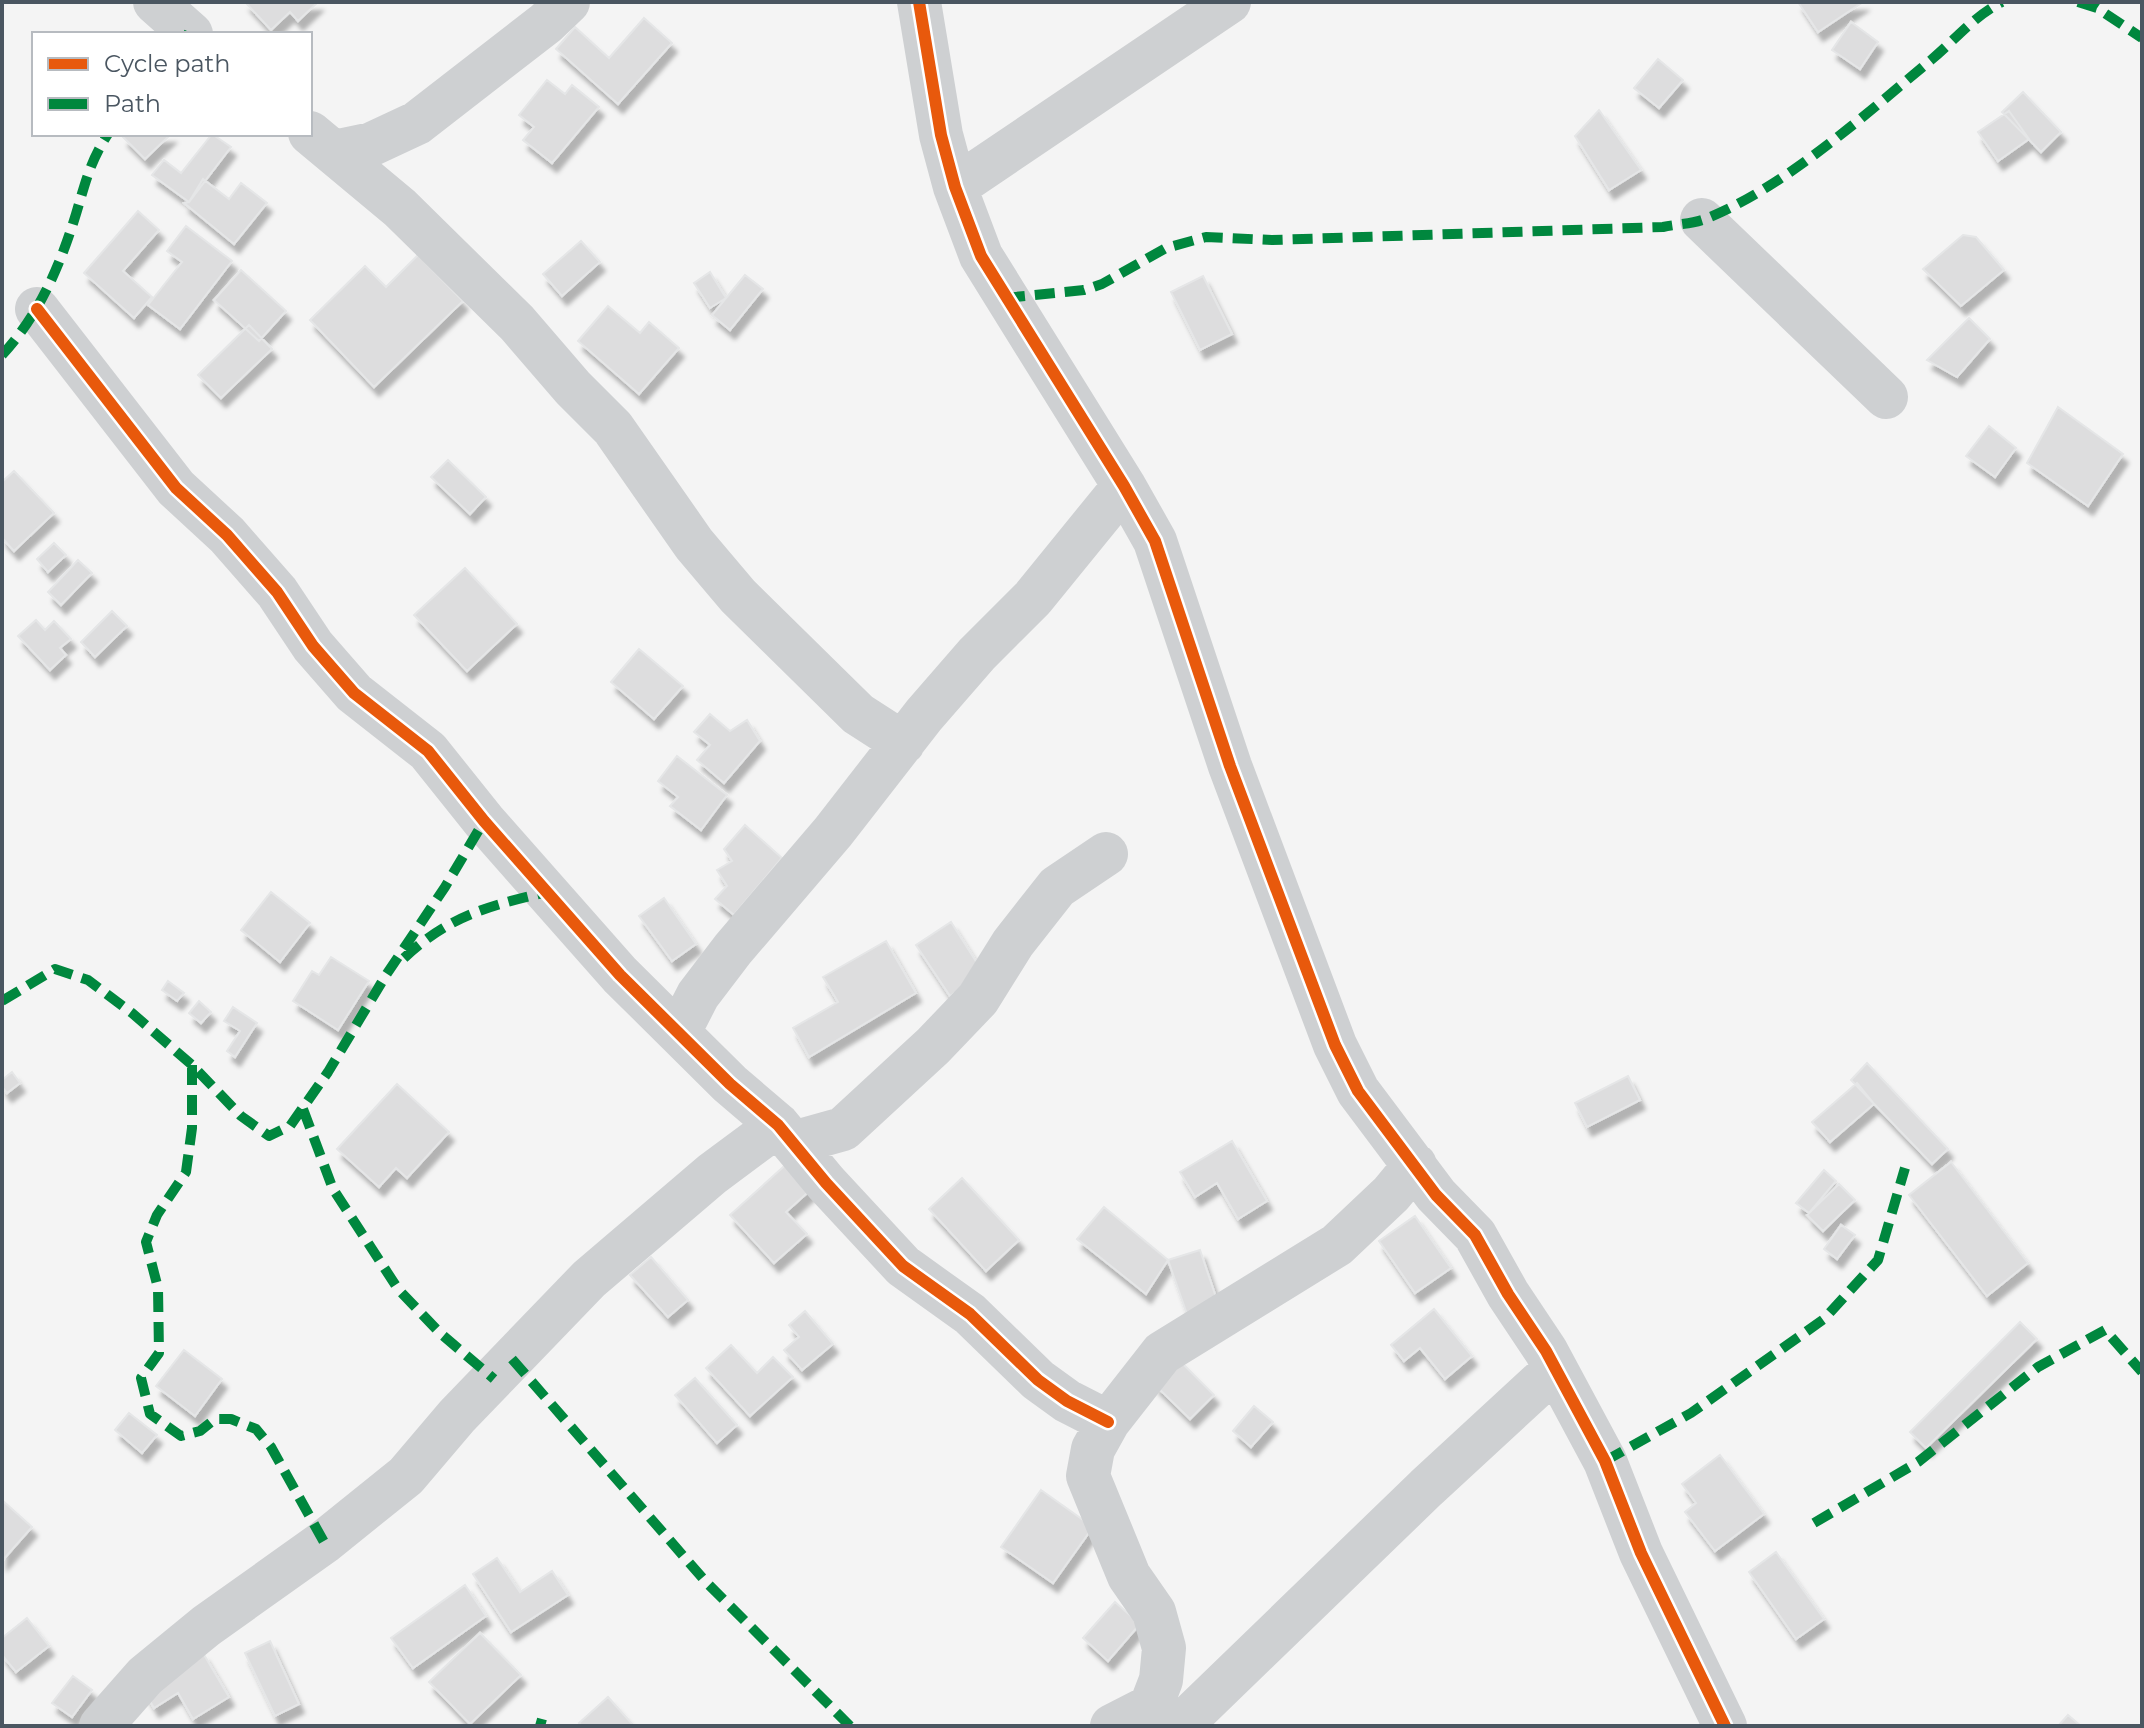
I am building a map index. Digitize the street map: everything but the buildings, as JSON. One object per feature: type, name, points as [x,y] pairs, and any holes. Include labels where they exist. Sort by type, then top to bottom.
[{"type":"street","points":[[155,2],[189,32]]},
{"type":"street","points":[[322,143],[372,144],[417,123],[546,23],[568,2]]},
{"type":"street","points":[[919,2],[941,135],[955,187],[981,256],[1155,541],[1230,766],[1335,1045],[1358,1091],[1436,1195],[1475,1235],[1555,1369],[1605,1461],[1641,1553],[1725,1726]]},
{"type":"street","points":[[955,187],[1229,2]]},
{"type":"street","points":[[322,143],[400,208],[517,323],[573,388],[613,428],[694,544],[738,596],[858,714],[903,743]]},
{"type":"street","points":[[1702,220],[1886,397]]},
{"type":"street","points":[[37,309],[176,488],[227,535],[277,592],[313,646],[354,693],[428,751],[484,821],[620,975],[785,1134],[903,1266],[970,1314],[1047,1387],[1108,1422]]},
{"type":"street","points":[[679,1032],[698,995],[733,949],[833,832],[977,654],[1033,598],[1124,486]]},
{"type":"street","points":[[101,1726],[145,1676],[206,1626],[324,1542],[406,1476],[457,1416],[589,1279],[712,1174],[785,1134],[843,1129],[933,1046],[978,999],[1013,943],[1057,887],[1106,854]]},
{"type":"street","points":[[1112,1726],[1151,1706],[1161,1680],[1164,1648],[1154,1612],[1129,1576],[1088,1476],[1093,1449],[1108,1422],[1162,1353],[1337,1245],[1391,1194],[1415,1165]]},
{"type":"street","points":[[1180,1726],[1426,1488],[1555,1369]]},
{"type":"marked path","points":[[1005,298],[1084,290],[1102,284],[1166,248],[1206,237],[1272,240],[1663,227],[1700,221],[1764,189],[1823,148],[1974,21],[2002,2]]},
{"type":"marked path","points":[[2078,2],[2097,8],[2142,38]]},
{"type":"marked path","points":[[2,355],[27,323],[47,289],[63,252],[92,163],[107,136]]},
{"type":"marked path","points":[[2,1001],[55,969],[88,980],[132,1013],[192,1065],[241,1116],[269,1136],[290,1126],[328,1072],[484,821]]},
{"type":"marked path","points":[[404,958],[437,932],[470,914],[547,892]]},
{"type":"marked path","points":[[192,1065],[192,1128],[186,1172],[157,1215],[146,1242],[158,1288],[159,1353],[141,1378],[150,1414],[181,1436],[200,1431],[215,1419],[231,1419],[256,1429],[271,1447],[324,1542]]},
{"type":"marked path","points":[[303,1109],[333,1189],[398,1289],[440,1333],[494,1379]]},
{"type":"marked path","points":[[1605,1461],[1691,1413],[1824,1319],[1878,1260],[1905,1168]]},
{"type":"marked path","points":[[1814,1523],[1918,1462],[2038,1367],[2105,1330],[2142,1372]]},
{"type":"marked path","points":[[512,1359],[706,1582],[850,1726]]},
{"type":"marked path","points":[[540,1726],[542,1719]]},
{"type":"cycle path","points":[[919,2],[941,135],[955,187],[981,256],[1155,541],[1230,766],[1335,1045],[1358,1091],[1436,1195],[1475,1235],[1508,1294],[1546,1351],[1605,1461],[1641,1553],[1725,1726]]},
{"type":"cycle path","points":[[37,309],[176,488],[227,535],[277,592],[313,646],[354,693],[428,751],[484,821],[620,975],[730,1084],[778,1125],[826,1183],[903,1266],[970,1314],[1038,1380],[1067,1401],[1108,1422]]}]
